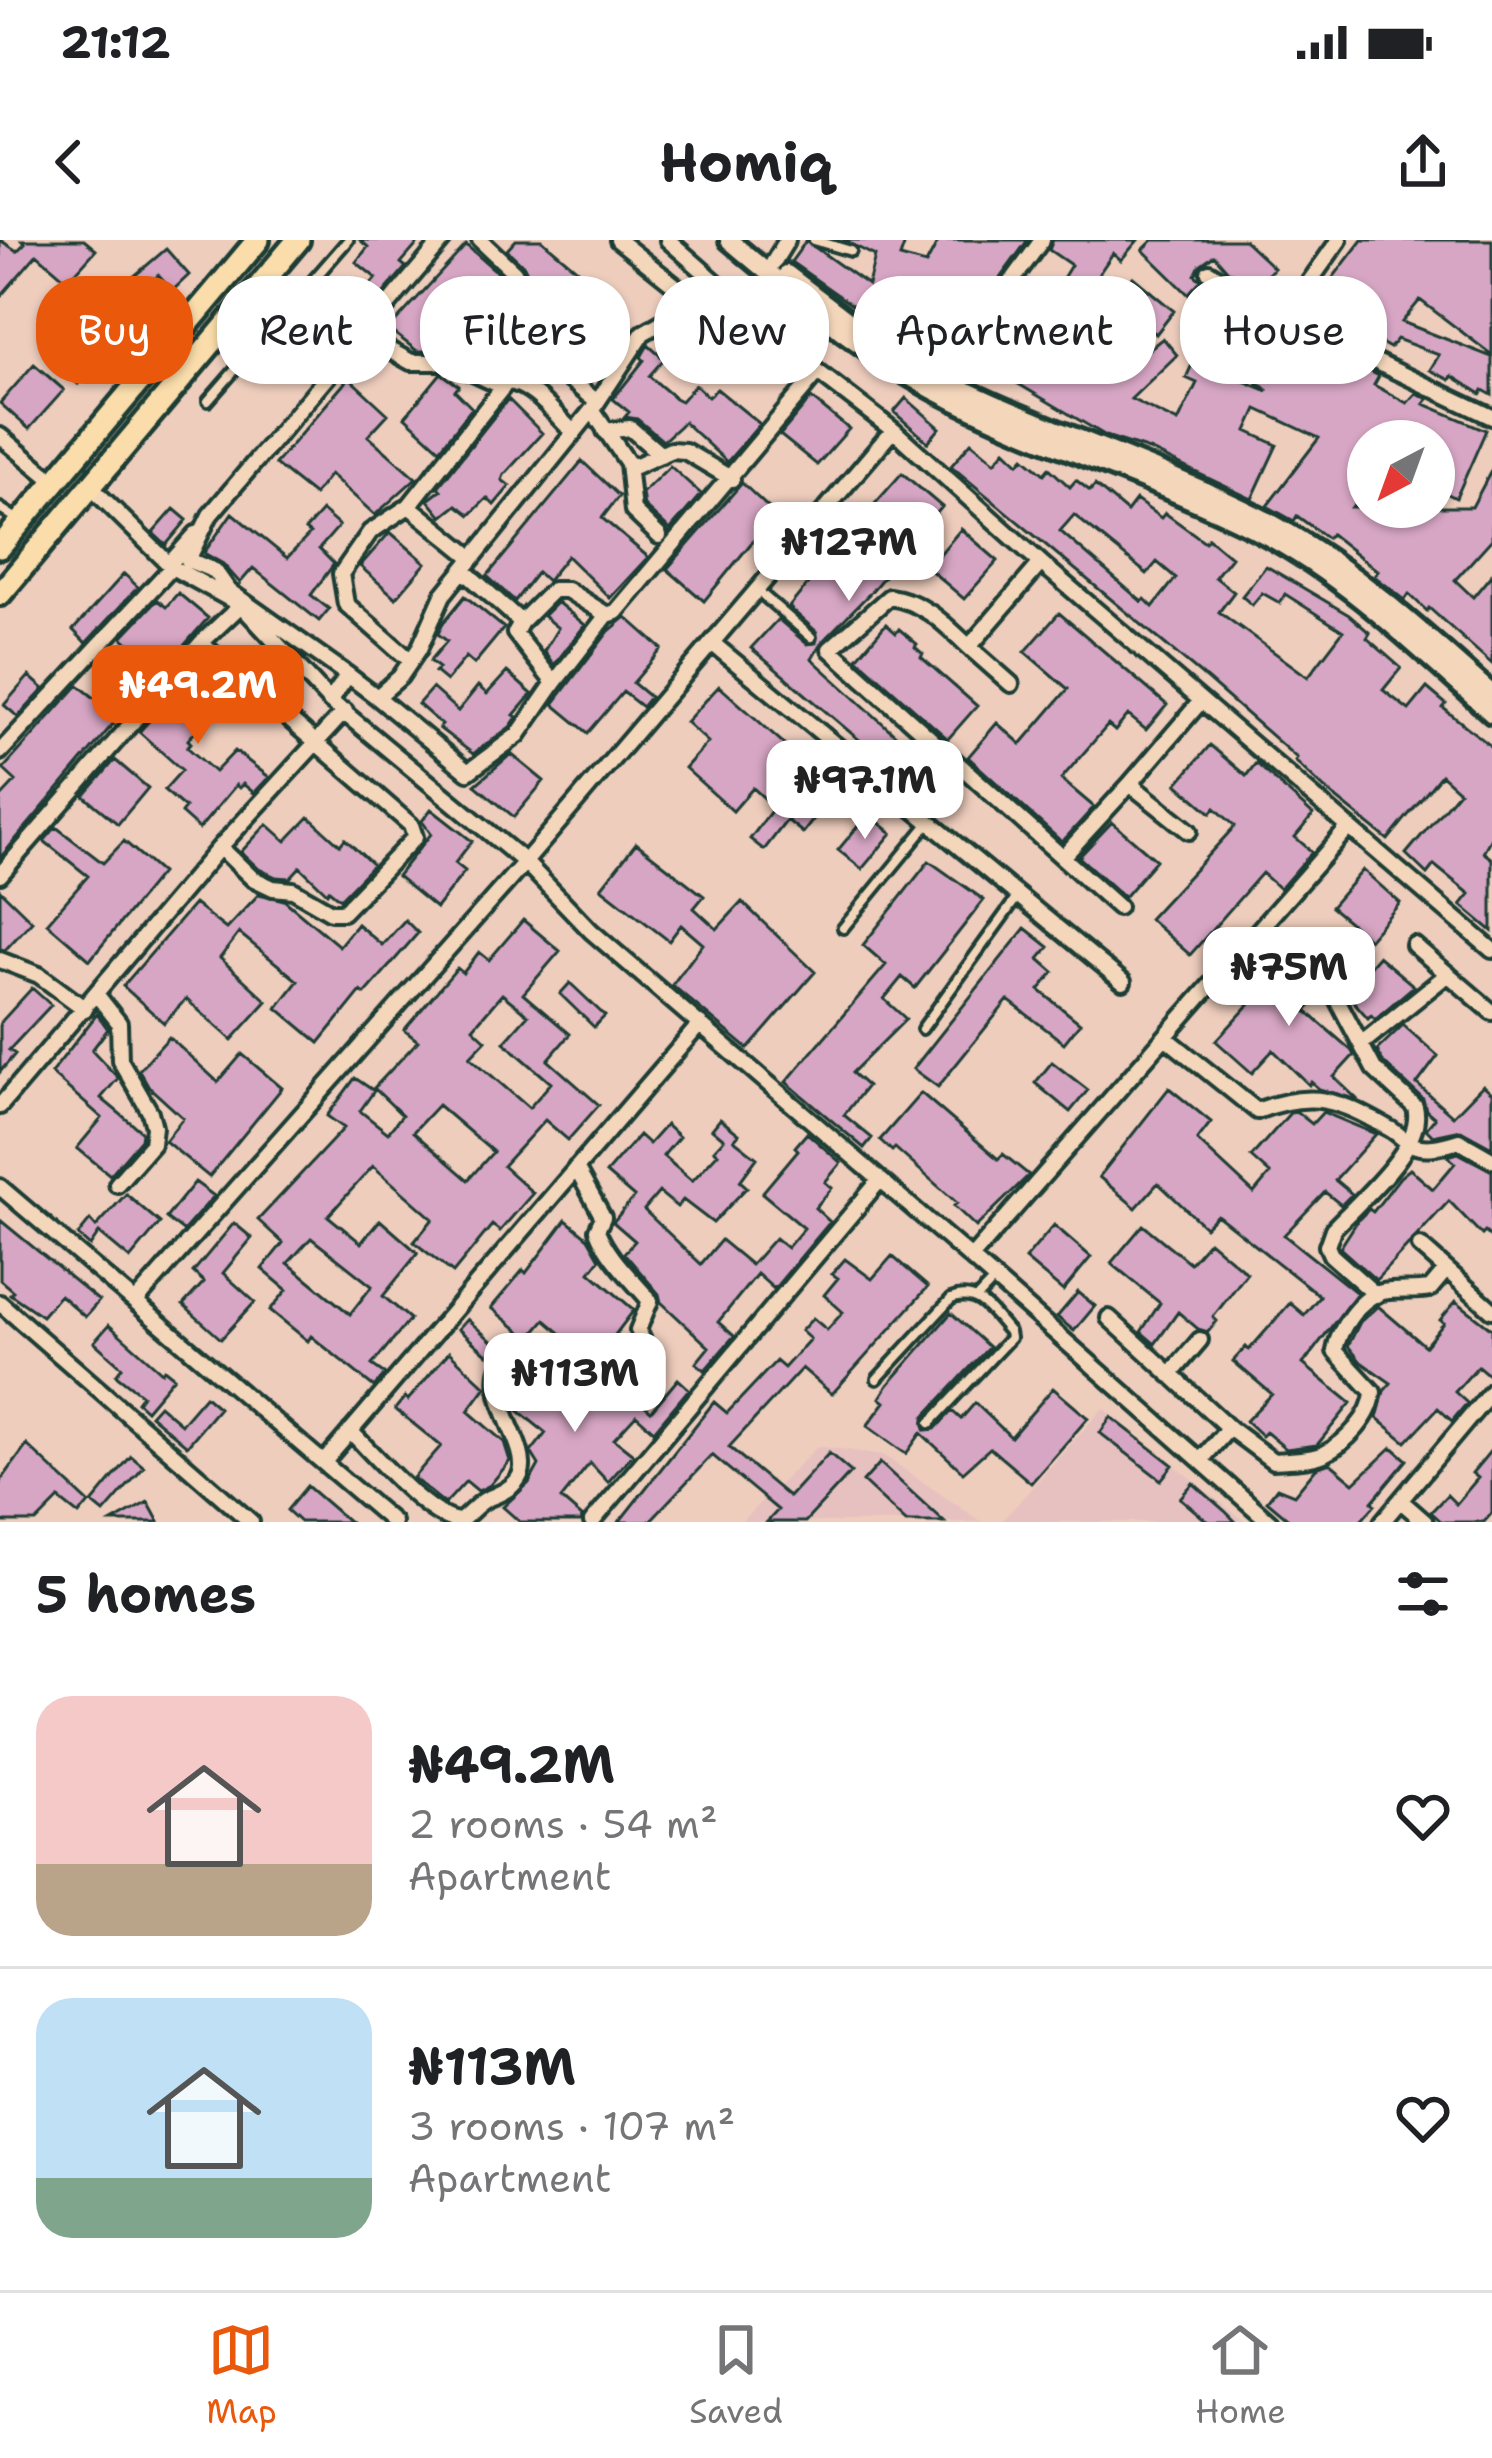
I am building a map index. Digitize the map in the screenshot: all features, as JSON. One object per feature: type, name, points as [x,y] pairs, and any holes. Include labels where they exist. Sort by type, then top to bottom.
[{"type":"main road","points":[[0,547],[257,240]]},
{"type":"main road","points":[[0,594],[298,240]]},
{"type":"street","points":[[396,295],[442,240]]},
{"type":"street","points":[[480,240],[514,272],[569,379],[595,406],[605,431],[628,463],[633,511],[659,536]]},
{"type":"street","points":[[618,240],[663,276]]},
{"type":"street","points":[[668,240],[708,276]]},
{"type":"street","points":[[729,240],[826,321],[933,390],[1257,530],[1359,596],[1492,714]]},
{"type":"street","points":[[746,240],[853,324]]},
{"type":"street","points":[[773,263],[788,240]]},
{"type":"street","points":[[1016,276],[1042,240]]},
{"type":"street","points":[[1314,276],[1340,240]]},
{"type":"street","points":[[1209,272],[1216,276]]},
{"type":"street","points":[[377,697],[411,661],[443,595],[574,434],[643,333],[654,327]]},
{"type":"street","points":[[396,354],[411,362],[449,362],[501,386]]},
{"type":"street","points":[[1387,367],[1492,417]]},
{"type":"street","points":[[411,661],[346,604],[341,574],[370,532],[409,506],[501,386],[511,381],[574,434]]},
{"type":"street","points":[[829,381],[893,430],[1492,950]]},
{"type":"street","points":[[0,752],[172,567],[173,560],[321,384]]},
{"type":"street","points":[[209,518],[188,560],[214,572],[229,591],[349,675],[468,772],[518,735],[608,614],[624,607],[808,384]]},
{"type":"street","points":[[949,384],[1263,519],[1368,587],[1492,694]]},
{"type":"street","points":[[605,431],[630,428],[662,455]]},
{"type":"street","points":[[136,1301],[525,862],[893,430]]},
{"type":"street","points":[[0,436],[55,482]]},
{"type":"street","points":[[628,463],[644,464],[685,451],[732,479]]},
{"type":"street","points":[[90,486],[172,567],[241,605],[329,700],[525,862],[591,931],[1270,1522]]},
{"type":"street","points":[[409,506],[521,622]]},
{"type":"street","points":[[969,646],[1041,563]]},
{"type":"street","points":[[554,683],[515,633],[521,622],[553,590],[567,590],[608,614]]},
{"type":"street","points":[[1011,684],[938,618],[909,599],[889,597],[830,649],[1118,908]]},
{"type":"street","points":[[0,875],[201,643],[241,605]]},
{"type":"street","points":[[201,643],[411,825],[415,837],[344,912],[332,912],[293,890],[273,888],[252,878],[220,848]]},
{"type":"street","points":[[712,644],[1123,982]]},
{"type":"street","points":[[329,700],[349,675]]},
{"type":"street","points":[[1063,857],[1202,700]]},
{"type":"street","points":[[0,1106],[220,848],[345,711]]},
{"type":"street","points":[[1130,784],[1190,831]]},
{"type":"street","points":[[971,1258],[1348,827]]},
{"type":"street","points":[[1414,945],[1492,1012]]},
{"type":"street","points":[[0,960],[39,975],[85,1009]]},
{"type":"street","points":[[1361,1044],[1448,974]]},
{"type":"street","points":[[97,994],[119,1023],[120,1060],[154,1127],[152,1144],[117,1184]]},
{"type":"street","points":[[1338,1001],[1374,1070],[1415,1107],[1418,1116],[1410,1145],[1333,1229],[1327,1246],[1330,1255],[1376,1295]]},
{"type":"street","points":[[324,1462],[700,1024]]},
{"type":"street","points":[[1165,1036],[1257,1111],[1302,1097],[1326,1100],[1363,1114],[1410,1145],[1428,1148],[1459,1141],[1492,1160]]},
{"type":"street","points":[[350,1431],[432,1509],[448,1520],[460,1521],[488,1498],[509,1491],[519,1477],[521,1456],[502,1410],[496,1377],[509,1352],[523,1345],[548,1347],[583,1366],[630,1365],[643,1358],[646,1347],[638,1330],[650,1301],[624,1276],[599,1238],[603,1216],[576,1168]]},
{"type":"street","points":[[592,1522],[880,1180]]},
{"type":"street","points":[[0,1187],[393,1522]]},
{"type":"street","points":[[1420,1246],[1492,1310]]},
{"type":"street","points":[[1109,1318],[1229,1428],[1273,1461],[1319,1456],[1357,1428],[1373,1402],[1373,1392],[1335,1351],[1349,1319],[1376,1295],[1430,1289],[1446,1270]]},
{"type":"street","points":[[3,1313],[251,1522]]},
{"type":"street","points":[[1170,1375],[1200,1340]]},
{"type":"street","points":[[1382,1522],[1492,1391]]},
{"type":"street","points":[[1201,1460],[1229,1428]]},
{"type":"street","points":[[1401,1501],[1425,1522]]},
{"type":"lane","points":[[208,400],[348,240]]},
{"type":"lane","points":[[814,240],[851,251]]},
{"type":"lane","points":[[0,508],[21,522]]},
{"type":"lane","points":[[757,590],[811,637]]},
{"type":"lane","points":[[843,928],[929,823]]},
{"type":"lane","points":[[922,1029],[1018,896]]},
{"type":"lane","points":[[977,1298],[995,1279]]},
{"type":"lane","points":[[877,1379],[951,1299],[965,1294],[977,1298],[1010,1332],[1010,1338],[930,1423]]},
{"type":"shaded area","points":[[1103,1408],[1245,1522],[1001,1522]]},
{"type":"shaded area","points":[[818,1446],[883,1455],[982,1522],[741,1522]]},
{"type":"building","points":[[0,240],[17,251],[25,243],[22,240],[84,240],[96,250],[73,276],[62,276],[37,254],[0,297]]},
{"type":"building","points":[[360,240],[421,240],[401,263],[406,267],[396,279],[374,276],[356,262],[368,247]]},
{"type":"building","points":[[516,240],[542,240],[585,276],[529,276],[507,250]]},
{"type":"building","points":[[843,240],[906,240],[900,257],[926,264],[939,240],[1028,240],[1002,276],[870,276],[875,256]]},
{"type":"building","points":[[1053,240],[1138,240],[1121,260],[1113,253],[1097,276],[1064,276],[1071,265],[1049,250]]},
{"type":"building","points":[[1153,240],[1244,240],[1274,268],[1268,276],[1236,276],[1214,255],[1200,265],[1196,276],[1180,276],[1180,286],[1143,250]]},
{"type":"building","points":[[1362,240],[1492,240],[1492,355],[1420,300],[1402,322],[1492,357],[1492,395],[1430,370],[1439,355],[1397,339],[1387,346],[1387,276],[1334,276]]},
{"type":"building","points":[[806,241],[855,276],[853,306],[829,289],[829,276],[811,276],[791,262]]},
{"type":"building","points":[[466,245],[502,276],[438,276]]},
{"type":"building","points":[[166,249],[189,275],[188,276],[134,276]]},
{"type":"building","points":[[420,295],[420,351],[396,334],[396,321]]},
{"type":"building","points":[[1156,296],[1174,311],[1156,334]]},
{"type":"building","points":[[1163,338],[1177,355],[1156,375],[1156,344]]},
{"type":"building","points":[[648,345],[654,350],[654,370],[649,376],[675,398],[681,401],[695,385],[708,397],[717,389],[760,424],[727,462],[684,422],[663,441],[637,419],[625,417],[629,412],[613,399],[630,384],[644,360],[641,357]]},
{"type":"building","points":[[34,364],[36,384],[57,384],[64,390],[29,429],[0,403]]},
{"type":"building","points":[[344,384],[356,384],[388,414],[368,436],[416,478],[375,515],[330,474],[314,495],[275,464]]},
{"type":"building","points":[[432,384],[456,384],[455,391],[472,408],[440,449],[405,417]]},
{"type":"building","points":[[1018,384],[1147,384],[1131,399],[1178,422],[1197,384],[1251,384],[1268,391],[1259,384],[1375,384],[1407,403],[1416,393],[1428,399],[1424,404],[1486,430],[1456,498],[1455,420],[1347,420],[1347,528],[1455,528],[1455,507],[1472,507],[1492,469],[1492,539],[1455,580],[1473,597],[1492,574],[1492,664],[1429,608],[1427,611],[1409,594],[1405,600],[1374,576],[1378,571],[1331,534],[1327,538],[1297,516],[1294,521],[1267,506],[1319,438],[1257,409],[1247,431],[1277,445],[1252,499],[1149,450],[1106,436]]},
{"type":"building","points":[[811,398],[849,429],[817,465],[780,435]]},
{"type":"building","points":[[906,398],[940,428],[928,442],[894,412]]},
{"type":"building","points":[[508,399],[542,433],[504,475],[502,480],[510,486],[494,505],[487,498],[470,515],[457,505],[442,517],[428,500],[441,490],[438,487]]},
{"type":"building","points":[[971,442],[995,462],[1005,450],[1019,463],[1024,457],[1044,474],[1049,468],[1070,487],[1076,480],[1090,491],[1095,485],[1127,512],[1136,500],[1161,518],[1165,513],[1205,542],[1208,538],[1231,557],[1215,577],[1234,592],[1219,612],[1308,677],[1343,631],[1285,594],[1280,603],[1262,593],[1252,605],[1242,596],[1266,566],[1349,615],[1370,633],[1367,638],[1401,668],[1383,690],[1409,710],[1427,688],[1446,704],[1443,708],[1492,747],[1492,836],[1483,852],[1492,859],[1492,931],[1461,905],[1470,894],[1434,865],[1427,874],[1406,854],[1459,791],[1441,775],[1388,840],[1325,789],[1297,758],[1202,675],[951,466]],"holes":[[[1074,515],[1147,574],[1157,562],[1176,578],[1153,607],[1060,531]]]},
{"type":"building","points":[[582,461],[619,496],[602,518],[648,557],[610,598],[567,556],[547,581],[537,572],[515,601],[487,576]]},
{"type":"building","points":[[670,466],[701,494],[670,530],[644,506],[642,493]]},
{"type":"building","points":[[902,473],[942,507],[812,659],[901,740],[884,761],[751,648],[778,619],[807,644],[816,643],[817,632],[789,607],[817,573],[805,563],[818,548],[830,558],[847,538],[836,529],[848,515],[858,523]]},
{"type":"building","points":[[742,483],[775,514],[704,601],[667,569]]},
{"type":"building","points":[[174,509],[187,520],[166,545],[153,533]]},
{"type":"building","points":[[322,511],[339,526],[319,549],[334,564],[311,595],[329,609],[319,621],[253,568],[240,583],[223,564],[204,553],[232,513],[287,558],[310,534],[305,530]]},
{"type":"building","points":[[961,529],[998,561],[964,599],[928,568]]},
{"type":"building","points":[[390,532],[426,563],[396,598],[360,566]]},
{"type":"building","points":[[124,574],[138,587],[86,643],[73,630]]},
{"type":"building","points":[[178,593],[208,618],[161,672],[122,637],[157,600],[166,607]]},
{"type":"building","points":[[465,596],[504,628],[474,664],[466,657],[446,681],[430,661],[447,641],[438,634],[443,623]]},
{"type":"building","points":[[557,602],[585,625],[554,665],[544,651],[558,628],[543,616]]},
{"type":"building","points":[[1059,613],[1167,705],[1146,730],[1128,715],[1115,731],[1108,725],[1061,779],[1094,807],[1062,842],[968,757],[997,723],[1021,744],[1068,689],[1025,652]]},
{"type":"building","points":[[626,617],[662,649],[633,683],[650,697],[642,707],[623,692],[588,733],[553,704],[609,631]]},
{"type":"building","points":[[886,624],[917,644],[921,657],[977,706],[948,739],[857,658]]},
{"type":"building","points":[[202,662],[238,690],[227,703],[223,699],[187,747],[215,772],[235,751],[269,777],[254,793],[243,784],[236,785],[199,829],[181,813],[185,808],[164,790],[182,770],[139,732]]},
{"type":"building","points":[[507,672],[532,694],[510,727],[473,754],[439,728],[442,725],[418,704],[432,688],[458,711],[478,686],[487,694]]},
{"type":"building","points":[[29,676],[44,689],[18,717],[4,705]]},
{"type":"building","points":[[78,685],[119,717],[0,858],[0,798],[16,781],[3,769]]},
{"type":"building","points":[[719,686],[836,790],[803,833],[787,820],[764,850],[750,839],[774,807],[753,788],[733,811],[685,768],[708,742],[686,722]]},
{"type":"building","points":[[1210,745],[1246,776],[1256,763],[1313,815],[1295,837],[1312,852],[1280,889],[1262,873],[1190,955],[1149,919],[1235,826],[1177,784]]},
{"type":"building","points":[[511,754],[544,781],[514,817],[475,785]]},
{"type":"building","points":[[115,760],[148,788],[118,824],[84,796]]},
{"type":"building","points":[[431,809],[472,841],[455,863],[465,871],[436,908],[397,876],[431,834],[422,821]]},
{"type":"building","points":[[868,814],[892,833],[862,869],[838,850]]},
{"type":"building","points":[[309,817],[340,845],[345,839],[373,865],[340,899],[300,867],[290,878],[276,877],[241,852],[267,824],[286,841]]},
{"type":"building","points":[[1112,822],[1156,860],[1124,897],[1079,857]]},
{"type":"building","points":[[56,827],[103,863],[124,841],[161,873],[90,960],[47,923],[88,876],[44,841]]},
{"type":"building","points":[[636,843],[704,896],[694,908],[717,929],[742,902],[815,972],[748,1049],[672,985],[703,944],[681,925],[669,941],[601,888]]},
{"type":"building","points":[[929,861],[984,900],[915,988],[902,977],[884,999],[906,1019],[852,1073],[867,1086],[844,1115],[872,1138],[864,1148],[786,1082],[886,965],[863,945]]},
{"type":"building","points":[[1363,870],[1400,903],[1369,939],[1331,907]]},
{"type":"building","points":[[0,890],[32,921],[5,950],[0,949]]},
{"type":"building","points":[[259,894],[284,900],[339,946],[357,924],[382,945],[405,920],[418,933],[319,1043],[277,1008],[298,981],[239,933],[220,958],[267,1001],[232,1040],[186,999],[164,1023],[123,986],[194,904],[226,929]]},
{"type":"building","points":[[523,920],[560,951],[523,994],[570,1034],[548,1060],[599,1105],[568,1140],[545,1120],[503,1166],[533,1193],[500,1231],[492,1225],[453,1273],[414,1242],[433,1219],[373,1166],[328,1216],[361,1243],[380,1220],[418,1253],[383,1296],[410,1319],[372,1365],[385,1374],[374,1387],[270,1310],[287,1290],[262,1269],[283,1243],[258,1220],[344,1128],[327,1116],[355,1078],[374,1091],[360,1111],[388,1133],[402,1115],[374,1088],[418,1041],[404,1030],[457,968],[463,973],[479,952],[489,960]],"holes":[[[502,994],[528,1015],[504,1042],[551,1083],[529,1108],[470,1057],[486,1040],[473,1028]],[[438,1105],[493,1152],[468,1180],[413,1132]],[[311,1238],[372,1286],[350,1314],[288,1263]]]},
{"type":"building","points":[[1025,928],[1049,947],[1039,959],[1054,972],[1039,990],[1080,1023],[1064,1043],[1008,1000],[938,1087],[913,1069]]},
{"type":"building","points":[[1287,953],[1327,988],[1306,1011],[1354,1055],[1334,1077],[1358,1100],[1309,1085],[1273,1050],[1252,1073],[1216,1041],[1259,994],[1255,990]]},
{"type":"building","points":[[1378,956],[1414,986],[1375,1019],[1368,1018],[1346,993]]},
{"type":"building","points":[[570,983],[605,1016],[594,1027],[560,994]]},
{"type":"building","points":[[32,988],[51,1005],[9,1050],[15,1054],[0,1072],[0,1023]]},
{"type":"building","points":[[97,1014],[108,1029],[92,1050],[118,1078],[101,1098],[142,1132],[110,1175],[77,1148],[102,1118],[51,1073]]},
{"type":"building","points":[[1403,1025],[1438,1056],[1417,1084],[1453,1116],[1483,1085],[1492,1093],[1492,1147],[1461,1130],[1433,1136],[1426,1129],[1435,1118],[1377,1050]]},
{"type":"building","points":[[169,1037],[218,1082],[242,1054],[282,1088],[209,1177],[165,1141],[183,1118],[148,1086],[139,1070]]},
{"type":"building","points":[[1052,1062],[1088,1090],[1070,1112],[1035,1083]]},
{"type":"building","points":[[1169,1088],[1211,1122],[1197,1140],[1254,1193],[1270,1174],[1251,1157],[1290,1113],[1297,1112],[1312,1124],[1323,1112],[1376,1134],[1335,1180],[1352,1194],[1341,1205],[1325,1192],[1284,1235],[1357,1293],[1303,1364],[1351,1403],[1317,1445],[1286,1449],[1246,1421],[1272,1394],[1233,1361],[1246,1347],[1249,1350],[1290,1303],[1304,1315],[1320,1296],[1217,1215],[1205,1227],[1158,1183],[1136,1208],[1099,1177]]},
{"type":"building","points":[[921,1093],[998,1159],[1003,1154],[1029,1175],[976,1227],[954,1206],[957,1203],[880,1140]]},
{"type":"building","points":[[720,1119],[739,1134],[734,1140],[757,1158],[740,1181],[747,1187],[713,1223],[683,1200],[677,1207],[659,1192],[644,1210],[701,1264],[721,1240],[751,1265],[775,1238],[787,1248],[804,1228],[762,1193],[807,1133],[841,1163],[825,1182],[832,1188],[815,1208],[830,1222],[774,1289],[757,1274],[718,1322],[734,1336],[705,1370],[696,1363],[709,1347],[661,1302],[624,1253],[635,1241],[613,1222],[634,1197],[606,1173],[639,1135],[649,1144],[666,1125],[679,1137],[663,1156],[692,1181],[718,1153],[714,1150],[724,1139],[712,1129]]},
{"type":"building","points":[[1458,1153],[1492,1171],[1492,1238],[1485,1232],[1482,1235],[1449,1201],[1376,1280],[1340,1248],[1358,1220],[1369,1209],[1373,1212],[1400,1177],[1410,1169],[1433,1189],[1455,1163],[1448,1156]]},
{"type":"building","points":[[195,1182],[214,1196],[183,1231],[166,1218]]},
{"type":"building","points":[[126,1194],[160,1223],[130,1259],[99,1233],[90,1246],[78,1235],[90,1220],[96,1227]]},
{"type":"building","points":[[0,1220],[99,1301],[85,1317],[60,1295],[42,1316],[10,1294],[13,1291],[0,1280]]},
{"type":"building","points":[[566,1220],[588,1238],[600,1259],[590,1272],[634,1310],[599,1356],[585,1354],[545,1320],[534,1333],[523,1334],[491,1308],[523,1270],[526,1273]]},
{"type":"building","points":[[234,1223],[252,1238],[223,1273],[255,1302],[221,1339],[183,1305],[204,1282],[193,1272]]},
{"type":"building","points":[[1054,1225],[1091,1257],[1063,1291],[1025,1259]]},
{"type":"building","points":[[1143,1225],[1190,1263],[1209,1241],[1247,1273],[1213,1317],[1217,1321],[1208,1332],[1178,1312],[1155,1344],[1141,1332],[1160,1303],[1111,1263]]},
{"type":"building","points":[[892,1256],[928,1287],[832,1394],[802,1368],[729,1447],[789,1497],[829,1453],[851,1472],[805,1522],[767,1522],[778,1510],[712,1455],[649,1522],[619,1522],[714,1402],[727,1413],[776,1361],[784,1368],[810,1339],[801,1331],[813,1318],[827,1330],[843,1312],[824,1295],[838,1278],[832,1274],[845,1259],[872,1279]]},
{"type":"building","points":[[1078,1292],[1095,1306],[1074,1331],[1057,1317]]},
{"type":"building","points":[[1456,1301],[1492,1329],[1492,1378],[1478,1366],[1455,1392],[1467,1403],[1452,1421],[1438,1408],[1406,1442],[1377,1418],[1391,1383],[1361,1362],[1348,1346],[1360,1322],[1378,1306],[1425,1346]]},
{"type":"building","points":[[951,1313],[989,1347],[924,1417],[925,1430],[935,1429],[952,1411],[961,1419],[975,1403],[1011,1437],[1053,1388],[1088,1418],[1031,1483],[990,1448],[963,1472],[921,1433],[906,1454],[867,1426],[885,1402],[880,1398],[888,1385]]},
{"type":"building","points":[[467,1319],[496,1345],[488,1355],[458,1329]]},
{"type":"building","points":[[109,1325],[174,1377],[146,1410],[137,1402],[142,1395],[116,1375],[122,1367],[94,1342]]},
{"type":"building","points":[[449,1352],[486,1387],[468,1411],[504,1442],[510,1461],[490,1485],[478,1491],[466,1481],[445,1504],[413,1478],[441,1446],[395,1409]]},
{"type":"building","points":[[536,1356],[550,1361],[589,1392],[601,1379],[614,1378],[651,1411],[678,1379],[689,1389],[654,1431],[636,1415],[614,1439],[633,1454],[608,1482],[590,1463],[561,1499],[582,1517],[581,1522],[520,1522],[503,1507],[529,1483],[539,1465],[531,1452],[546,1433],[515,1408],[510,1389]]},
{"type":"building","points":[[205,1396],[219,1408],[187,1446],[150,1415],[159,1405],[181,1424]]},
{"type":"building","points":[[1111,1417],[1173,1465],[1161,1480],[1100,1433]]},
{"type":"building","points":[[27,1445],[89,1503],[79,1515],[59,1499],[36,1522],[0,1522],[0,1482]]},
{"type":"building","points":[[1392,1447],[1407,1460],[1360,1522],[1292,1522],[1267,1501],[1277,1488],[1294,1495],[1316,1468],[1330,1463],[1354,1483]]},
{"type":"building","points":[[1492,1449],[1492,1513],[1484,1522],[1442,1522],[1431,1512],[1447,1495],[1456,1504],[1478,1478],[1472,1473]]},
{"type":"building","points":[[131,1456],[144,1467],[104,1513],[92,1503]]},
{"type":"building","points":[[880,1463],[944,1522],[906,1522],[863,1482]]},
{"type":"building","points":[[1193,1483],[1236,1522],[1208,1522],[1180,1498]]},
{"type":"building","points":[[307,1486],[349,1522],[300,1522],[287,1510]]},
{"type":"building","points":[[148,1502],[159,1522],[112,1522]]}]
